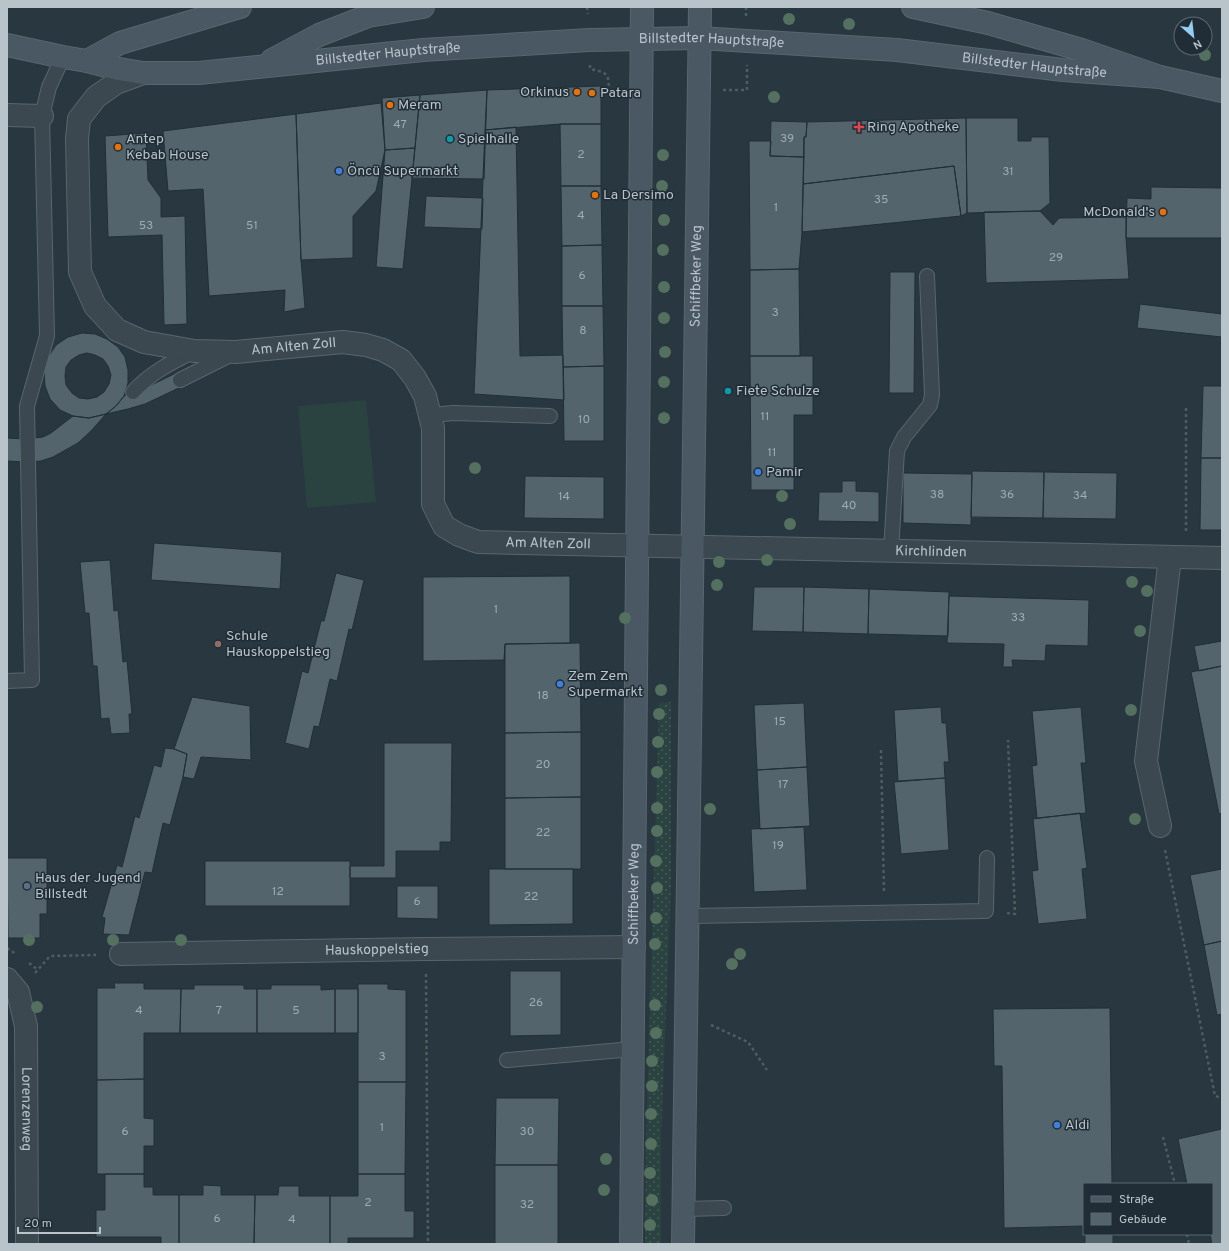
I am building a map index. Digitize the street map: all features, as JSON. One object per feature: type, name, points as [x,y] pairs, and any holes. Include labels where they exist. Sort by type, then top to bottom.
[{"type":"main road","points":[[87,61],[120,43],[240,7]]},
{"type":"main road","name":"Billstedter Hauptstraße","points":[[262,66],[319,35],[368,16],[422,7]]},
{"type":"main road","name":"Schiffbeker Weg","points":[[631,1244],[642,7]]},
{"type":"main road","name":"Schiffbeker Weg","points":[[684,1244],[700,7]]},
{"type":"main road","name":"Billstedter Hauptstraße","points":[[921,8],[988,23],[1082,50],[1160,77],[1222,91]]},
{"type":"main road","name":"Billstedter Hauptstraße","points":[[7,45],[87,61],[119,70],[143,73],[199,73],[423,50],[589,40],[700,38],[897,50],[1063,70],[1160,77]]},
{"type":"street","name":"Am Alten Zoll","points":[[143,73],[116,83],[96,97],[79,119],[77,139],[80,272],[94,306],[117,330],[144,342],[194,351],[236,352],[343,342],[366,345],[384,350],[401,360],[415,378],[425,396],[433,428],[432,504],[444,526],[459,535],[478,542],[637,544]]},
{"type":"street","points":[[7,115],[42,116]]},
{"type":"street","points":[[637,544],[693,546]]},
{"type":"street","name":"Kirchlinden","points":[[693,546],[1222,558]]},
{"type":"street","points":[[1160,826],[1146,761],[1178,557]]},
{"type":"street","name":"Hauskoppelstieg","points":[[121,954],[634,947]]},
{"type":"street","name":"Lorenzenweg","points":[[12,986],[26,1026],[27,1244]]},
{"type":"lane","points":[[971,7],[988,23]]},
{"type":"lane","points":[[7,681],[32,680],[27,406],[47,336],[42,116],[49,87],[63,57]]},
{"type":"lane","points":[[892,551],[896,451],[904,437],[930,405],[932,395],[927,276]]},
{"type":"lane","points":[[133,392],[142,383],[165,366],[194,351]]},
{"type":"lane","points":[[180,380],[236,352]]},
{"type":"lane","points":[[430,415],[454,413],[550,416]]},
{"type":"lane","points":[[688,916],[986,911],[987,858]]},
{"type":"lane","points":[[507,1060],[633,1049]]},
{"type":"lane","points":[[684,1209],[724,1208]]},
{"type":"path","points":[[1178,557],[1186,408]]},
{"type":"path","points":[[986,911],[1015,914],[1008,740]]},
{"type":"path","points":[[881,750],[884,913]]},
{"type":"path","points":[[1160,826],[1215,1096],[1222,1098]]},
{"type":"path","points":[[426,949],[428,1244]]},
{"type":"path","points":[[12,986],[50,956],[121,954]]},
{"type":"path","points":[[686,1024],[711,1025],[748,1042],[767,1070]]},
{"type":"path","points":[[1164,1137],[1175,1183]]},
{"type":"green space","points":[[366,400],[376,502],[307,508],[298,406]]},
{"type":"green space","points":[[671,702],[671,885],[661,1138],[661,1244],[645,1244],[646,1143],[659,703]]},
{"type":"building","points":[[601,86],[601,124],[560,124],[485,130],[487,90]]},
{"type":"building","name":"Spielhalle","points":[[487,90],[484,179],[412,178],[420,95]]},
{"type":"building","points":[[420,95],[415,148],[385,150],[382,98]]},
{"type":"building","name":"Öncü Supermarkt","points":[[381,103],[385,150],[376,191],[353,216],[353,258],[301,260],[296,114]]},
{"type":"building","points":[[296,114],[301,260],[305,308],[284,312],[285,290],[209,296],[203,189],[168,191],[163,131]]},
{"type":"building","points":[[966,118],[1018,118],[1018,141],[1031,141],[1031,137],[1049,137],[1050,203],[1040,211],[967,213]]},
{"type":"building","points":[[966,118],[967,213],[961,216],[954,166],[803,184],[804,137],[806,137],[807,122]]},
{"type":"building","points":[[771,121],[807,122],[806,137],[804,137],[804,157],[770,156]]},
{"type":"building","points":[[560,124],[601,124],[601,186],[561,186]]},
{"type":"building","points":[[516,127],[520,356],[563,355],[564,400],[474,394],[485,130]]},
{"type":"building","points":[[146,133],[148,180],[161,198],[161,217],[185,216],[187,324],[164,325],[162,235],[108,237],[105,136]]},
{"type":"building","points":[[749,141],[771,141],[770,156],[804,157],[802,232],[799,269],[750,270]]},
{"type":"building","points":[[415,148],[403,269],[376,267],[385,150]]},
{"type":"building","points":[[954,166],[961,216],[802,232],[803,184]]},
{"type":"building","points":[[561,186],[601,186],[602,245],[562,246]]},
{"type":"building","points":[[1151,187],[1222,188],[1222,238],[1126,238],[1127,198],[1151,199]]},
{"type":"building","points":[[426,196],[483,198],[482,229],[424,227]]},
{"type":"building","points":[[1040,211],[1053,225],[1059,218],[1126,217],[1129,279],[986,283],[984,212]]},
{"type":"building","points":[[602,245],[603,306],[562,306],[562,246]]},
{"type":"building","points":[[799,269],[800,356],[750,356],[750,270]]},
{"type":"building","points":[[890,272],[915,272],[914,393],[889,393]]},
{"type":"building","points":[[1140,304],[1222,314],[1222,337],[1137,328]]},
{"type":"building","points":[[562,306],[603,306],[604,366],[563,367]]},
{"type":"building","points":[[82,333],[95,334],[107,339],[118,347],[125,357],[128,370],[128,383],[124,396],[116,406],[106,414],[89,418],[73,416],[60,410],[50,399],[45,386],[44,371],[48,357],[56,345],[68,337]],"holes":[[[87,353],[103,359],[108,366],[111,375],[109,384],[104,392],[97,397],[88,399],[79,398],[72,393],[66,385],[66,367],[71,360],[79,355]]]},
{"type":"building","points":[[750,356],[813,356],[813,415],[794,415],[794,490],[751,490]]},
{"type":"building","points":[[604,366],[604,441],[564,441],[563,367]]},
{"type":"building","points":[[176,373],[183,386],[145,404],[106,414],[116,406],[124,396],[139,391]]},
{"type":"building","points":[[1203,386],[1222,386],[1222,458],[1201,458]]},
{"type":"building","points":[[106,414],[78,443],[53,457],[41,461],[7,461],[7,438],[24,439],[43,437],[51,433],[73,416],[89,418]]},
{"type":"building","points":[[1201,458],[1222,458],[1222,530],[1200,530]]},
{"type":"building","points":[[972,471],[1044,472],[1043,518],[971,517]]},
{"type":"building","points":[[1044,472],[1117,473],[1116,519],[1043,518]]},
{"type":"building","points":[[903,473],[972,474],[971,525],[903,523]]},
{"type":"building","points":[[525,476],[604,477],[604,519],[524,518]]},
{"type":"building","points":[[842,481],[856,481],[856,491],[879,492],[879,522],[818,521],[819,492],[842,492]]},
{"type":"building","points":[[154,543],[282,552],[280,589],[151,580]]},
{"type":"building","points":[[110,560],[114,611],[118,610],[123,662],[127,661],[132,714],[129,714],[130,733],[111,734],[109,718],[101,719],[97,666],[93,666],[89,613],[85,613],[80,562]]},
{"type":"building","points":[[336,573],[364,580],[352,630],[349,629],[337,681],[330,679],[319,727],[314,726],[309,749],[285,743],[302,671],[308,673],[321,621],[324,621]]},
{"type":"building","points":[[570,576],[570,643],[505,644],[504,660],[423,661],[423,577]]},
{"type":"building","points":[[754,587],[804,587],[803,632],[752,631]]},
{"type":"building","points":[[804,587],[869,589],[868,634],[803,632]]},
{"type":"building","points":[[869,589],[949,592],[948,636],[868,634]]},
{"type":"building","points":[[949,596],[1089,600],[1088,646],[1046,645],[1045,661],[1012,660],[1013,667],[1003,667],[1004,644],[947,643]]},
{"type":"building","points":[[1222,641],[1222,666],[1199,671],[1194,646]]},
{"type":"building","points":[[580,643],[581,732],[505,733],[505,644]]},
{"type":"building","points":[[1222,666],[1222,813],[1219,814],[1191,672]]},
{"type":"building","points":[[192,697],[250,706],[251,760],[201,757],[194,779],[183,777],[187,754],[174,749]]},
{"type":"building","points":[[804,703],[807,767],[757,770],[754,705]]},
{"type":"building","points":[[941,707],[942,723],[946,723],[949,762],[944,762],[945,778],[898,781],[894,710]]},
{"type":"building","points":[[1081,707],[1086,763],[1081,763],[1086,813],[1037,818],[1032,766],[1037,765],[1032,711]]},
{"type":"building","points":[[581,732],[581,797],[505,798],[505,733]]},
{"type":"building","points":[[384,743],[452,743],[451,842],[440,842],[440,851],[396,851],[396,878],[350,878],[350,866],[384,866]]},
{"type":"building","points":[[165,748],[174,749],[187,754],[183,777],[170,825],[163,823],[152,873],[145,872],[129,935],[103,934],[105,918],[102,917],[117,865],[122,867],[135,816],[139,818],[154,765],[161,767]]},
{"type":"building","points":[[807,767],[810,826],[760,829],[757,770]]},
{"type":"building","points":[[945,778],[949,850],[901,854],[894,782]]},
{"type":"building","points":[[581,797],[581,869],[505,869],[505,798]]},
{"type":"building","points":[[1080,813],[1087,868],[1082,869],[1087,919],[1038,924],[1032,871],[1038,870],[1033,819]]},
{"type":"building","points":[[804,827],[807,890],[754,892],[751,829]]},
{"type":"building","name":"Haus der Jugend Billstedt","points":[[7,858],[47,858],[47,914],[40,914],[40,938],[8,938]]},
{"type":"building","points":[[205,861],[350,861],[350,906],[205,906]]},
{"type":"building","points":[[489,869],[573,869],[573,924],[489,925]]},
{"type":"building","points":[[1222,869],[1222,941],[1204,945],[1190,875]]},
{"type":"building","points":[[397,886],[438,886],[438,919],[397,918]]},
{"type":"building","points":[[1222,941],[1222,1014],[1217,1015],[1204,945]]},
{"type":"building","points":[[510,971],[561,971],[561,1035],[510,1036]]},
{"type":"building","points":[[114,983],[144,983],[144,989],[181,989],[180,1033],[144,1033],[144,1079],[97,1080],[97,988],[115,988]]},
{"type":"building","points":[[358,984],[388,984],[388,989],[406,990],[406,1082],[358,1082]]},
{"type":"building","points":[[194,985],[244,985],[244,989],[257,989],[257,1033],[180,1033],[181,989],[194,989]]},
{"type":"building","points":[[271,985],[321,985],[321,990],[335,989],[335,1033],[257,1033],[257,989],[271,989]]},
{"type":"building","points":[[335,989],[358,989],[358,1033],[335,1033]]},
{"type":"building","name":"Aldi","points":[[1110,1008],[1112,1183],[1083,1183],[1083,1226],[1004,1228],[1002,1066],[994,1066],[993,1009]]},
{"type":"building","points":[[144,1079],[144,1118],[154,1119],[154,1146],[144,1146],[144,1174],[97,1174],[97,1080]]},
{"type":"building","points":[[358,1082],[406,1082],[405,1174],[358,1174]]},
{"type":"building","points":[[496,1098],[559,1098],[558,1165],[495,1165]]},
{"type":"building","points":[[1222,1129],[1222,1244],[1212,1244],[1210,1235],[1213,1235],[1213,1183],[1187,1183],[1178,1139]]},
{"type":"building","points":[[495,1165],[558,1165],[558,1244],[495,1244]]},
{"type":"building","points":[[105,1174],[144,1174],[144,1187],[153,1187],[153,1195],[179,1195],[179,1244],[161,1244],[161,1237],[96,1237],[96,1210],[105,1210]]},
{"type":"building","points":[[358,1174],[405,1174],[405,1211],[414,1211],[414,1238],[348,1238],[348,1244],[330,1244],[330,1196],[358,1196]]},
{"type":"building","points":[[203,1185],[221,1186],[221,1195],[255,1195],[254,1244],[179,1244],[179,1195],[203,1195]]},
{"type":"building","points":[[279,1186],[299,1186],[299,1196],[330,1196],[330,1244],[254,1244],[255,1195],[278,1195]]},
{"type":"building","points":[[1085,1235],[1113,1235],[1113,1244],[1085,1244]]},
{"type":"place","name":"Orkinus","points":[[577,92]]},
{"type":"place","name":"Patara","points":[[592,93]]},
{"type":"place","name":"Meram","points":[[390,105]]},
{"type":"place","name":"Ring Apotheke","points":[[859,127]]},
{"type":"place","name":"Spielhalle","points":[[450,139]]},
{"type":"place","name":"Antep Kebab House","points":[[118,147]]},
{"type":"place","name":"Öncü Supermarkt","points":[[339,171]]},
{"type":"place","name":"La Dersimo","points":[[595,195]]},
{"type":"place","name":"McDonald's","points":[[1163,212]]},
{"type":"place","name":"Fiete Schulze","points":[[728,391]]},
{"type":"place","name":"Pamir","points":[[758,472]]},
{"type":"place","name":"Schule Hauskoppelstieg","points":[[218,644]]},
{"type":"place","name":"Zem Zem Supermarkt","points":[[560,684]]},
{"type":"place","name":"Haus der Jugend Billstedt","points":[[27,886]]},
{"type":"place","name":"Aldi","points":[[1057,1125]]}]
